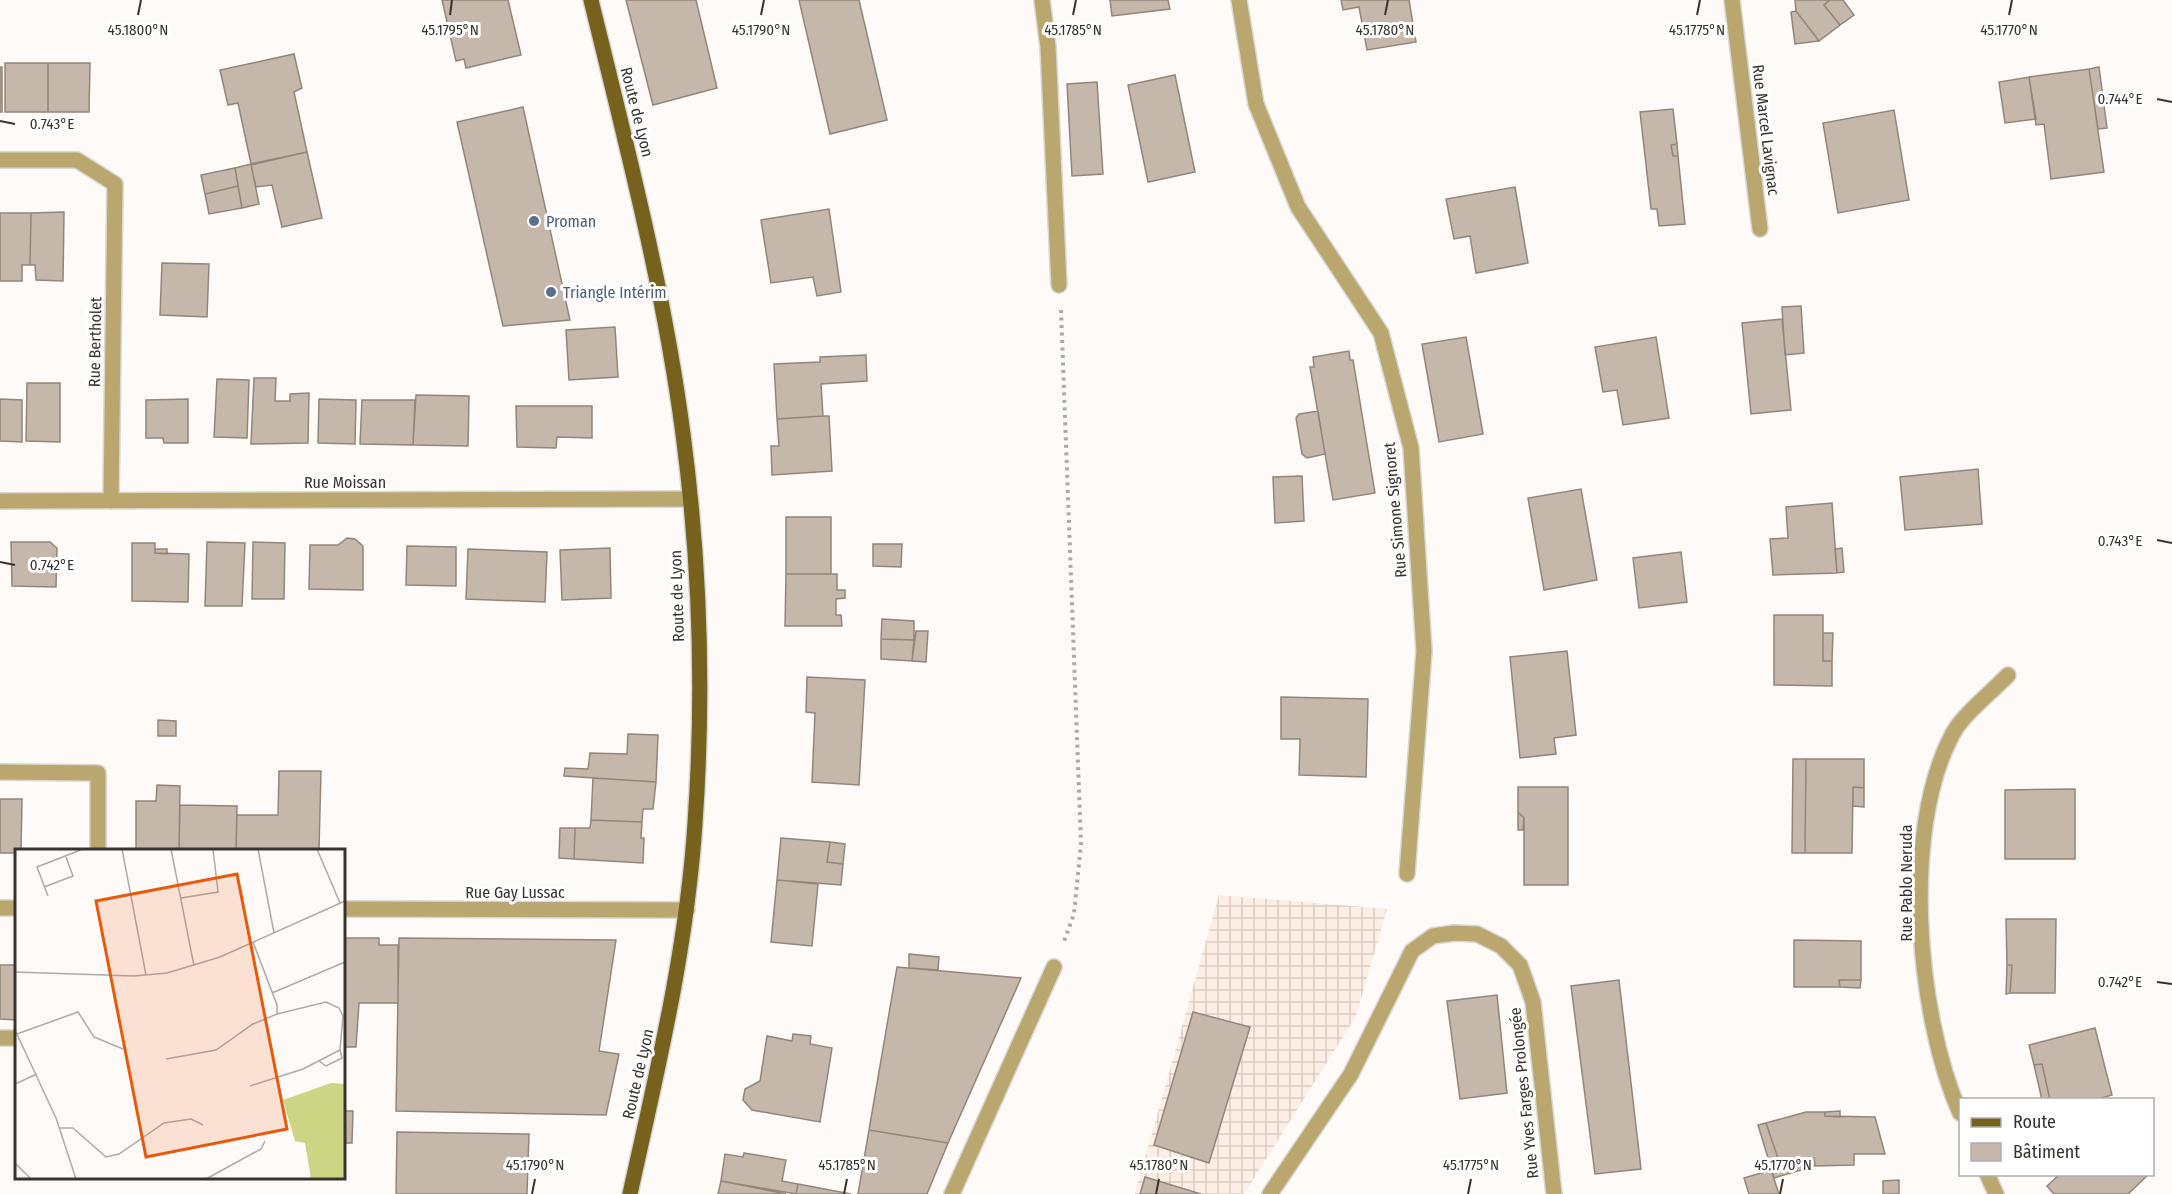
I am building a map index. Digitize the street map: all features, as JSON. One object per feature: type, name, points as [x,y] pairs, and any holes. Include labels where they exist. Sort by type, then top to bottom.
[{"type":"main road","name":"Route de Lyon","points":[[591,0],[654,267],[683,433],[694,550],[699,732],[695,824],[687,910],[671,1009],[630,1194]]},
{"type":"street","points":[[1042,0],[1048,47],[1059,285]]},
{"type":"street","name":"Rue Simone Signoret","points":[[1239,0],[1256,104],[1299,207],[1381,333],[1411,448],[1424,651],[1407,874]]},
{"type":"street","name":"Rue Marcel Lavignac","points":[[1732,0],[1760,229]]},
{"type":"street","name":"Rue Bertholet","points":[[0,160],[77,160],[115,184],[111,501]]},
{"type":"street","name":"Rue Moissan","points":[[0,501],[690,500]]},
{"type":"street","name":"Rue Pablo Neruda","points":[[1959,1111],[1950,1089],[1928,994],[1921,926],[1924,819],[1936,767],[1953,732],[2008,675]]},
{"type":"street","points":[[0,772],[98,773],[98,849]]},
{"type":"street","name":"Rue Gay Lussac","points":[[345,909],[687,910]]},
{"type":"street","name":"Rue Yves Farges Prolongée","points":[[1270,1194],[1351,1074],[1412,951],[1433,936],[1454,933],[1477,934],[1501,946],[1520,965],[1533,1002],[1554,1194]]},
{"type":"street","points":[[952,1194],[1054,966]]},
{"type":"street","points":[[1988,1176],[1996,1194]]},
{"type":"path","points":[[1054,966],[1074,914],[1081,844],[1059,285]]},
{"type":"shaded area","points":[[1219,895],[1387,909],[1356,1016],[1244,1194],[1135,1194]]},
{"type":"building","points":[[442,0],[508,0],[521,55],[466,68],[464,59],[456,61]]},
{"type":"building","points":[[626,0],[696,0],[717,88],[653,105]]},
{"type":"building","points":[[799,0],[859,0],[887,120],[830,134]]},
{"type":"building","points":[[1110,0],[1168,0],[1170,9],[1112,16]]},
{"type":"building","points":[[1341,0],[1409,0],[1416,42],[1367,50],[1359,7],[1343,10]]},
{"type":"building","points":[[1795,0],[1830,0],[1824,5],[1840,25],[1819,41],[1796,11]]},
{"type":"building","points":[[1830,0],[1843,0],[1854,15],[1840,25],[1824,5]]},
{"type":"building","points":[[1796,11],[1819,41],[1795,44],[1791,12]]},
{"type":"building","points":[[294,54],[302,88],[294,92],[307,152],[251,164],[238,103],[228,105],[220,70]]},
{"type":"building","points":[[5,63],[48,63],[48,112],[5,112]]},
{"type":"building","points":[[48,63],[90,63],[89,112],[48,112]]},
{"type":"building","points":[[0,67],[2,67],[2,112],[0,112]]},
{"type":"building","points":[[2099,67],[2107,128],[2098,129],[2089,69]]},
{"type":"building","points":[[2089,69],[2104,172],[2051,179],[2044,124],[2036,125],[2029,77]]},
{"type":"building","points":[[1175,75],[1195,172],[1148,182],[1128,85]]},
{"type":"building","points":[[2029,77],[2036,119],[2005,123],[1999,82]]},
{"type":"building","points":[[1097,82],[1103,174],[1072,176],[1067,84]]},
{"type":"building","points":[[523,107],[570,320],[503,326],[457,122]]},
{"type":"building","points":[[1673,109],[1677,144],[1671,145],[1673,156],[1678,156],[1685,224],[1659,226],[1657,209],[1651,209],[1640,112]]},
{"type":"building","points":[[1894,110],[1909,200],[1838,213],[1823,123]]},
{"type":"building","points":[[1677,144],[1678,156],[1673,156],[1671,145]]},
{"type":"building","points":[[307,152],[322,218],[282,227],[272,185],[256,187],[251,165]]},
{"type":"building","points":[[251,164],[259,204],[242,208],[235,168]]},
{"type":"building","points":[[235,168],[238,186],[205,194],[201,175]]},
{"type":"building","points":[[238,186],[242,208],[209,214],[205,194]]},
{"type":"building","points":[[1515,187],[1528,263],[1476,273],[1470,236],[1454,239],[1446,199]]},
{"type":"building","points":[[829,209],[841,292],[817,296],[813,277],[771,283],[761,220]]},
{"type":"building","points":[[64,212],[63,281],[36,280],[35,265],[30,265],[31,213]]},
{"type":"building","points":[[0,213],[31,213],[30,265],[22,265],[22,281],[0,281]]},
{"type":"building","points":[[162,263],[209,264],[207,317],[160,315]]},
{"type":"building","points":[[1801,306],[1804,353],[1785,355],[1782,307]]},
{"type":"building","points":[[1782,319],[1791,410],[1751,414],[1742,323]]},
{"type":"building","points":[[615,327],[618,377],[569,380],[566,330]]},
{"type":"building","points":[[1466,337],[1483,434],[1439,442],[1422,344]]},
{"type":"building","points":[[1656,337],[1669,418],[1623,425],[1617,390],[1603,392],[1595,347]]},
{"type":"building","points":[[1349,351],[1350,360],[1353,360],[1375,493],[1333,500],[1310,367],[1314,367],[1313,357]]},
{"type":"building","points":[[866,355],[867,381],[821,384],[823,416],[777,419],[774,364],[820,362],[820,357]]},
{"type":"building","points":[[254,378],[276,378],[275,401],[290,401],[290,394],[309,393],[308,443],[251,444]]},
{"type":"building","points":[[217,379],[249,380],[247,438],[214,437]]},
{"type":"building","points":[[27,383],[60,383],[60,442],[26,441]]},
{"type":"building","points":[[416,395],[469,396],[468,446],[413,445]]},
{"type":"building","points":[[0,399],[22,400],[22,442],[0,441]]},
{"type":"building","points":[[188,399],[188,443],[164,443],[163,438],[146,438],[146,400]]},
{"type":"building","points":[[319,399],[356,400],[355,444],[318,443]]},
{"type":"building","points":[[362,400],[415,400],[413,445],[360,444]]},
{"type":"building","points":[[516,406],[592,406],[592,438],[557,437],[556,448],[517,447]]},
{"type":"building","points":[[1318,411],[1325,454],[1307,458],[1302,454],[1296,418],[1299,414]]},
{"type":"building","points":[[829,416],[832,471],[772,475],[771,446],[779,446],[777,419]]},
{"type":"building","points":[[1978,469],[1982,524],[1905,530],[1900,477]]},
{"type":"building","points":[[1302,476],[1304,521],[1275,523],[1273,477]]},
{"type":"building","points":[[1581,489],[1597,580],[1544,590],[1528,498]]},
{"type":"building","points":[[1832,503],[1837,573],[1773,575],[1770,539],[1788,538],[1786,507]]},
{"type":"building","points":[[786,517],[831,517],[831,574],[786,574]]},
{"type":"building","points":[[347,538],[355,539],[363,546],[363,590],[309,589],[310,545],[338,545]]},
{"type":"building","points":[[11,542],[50,542],[57,548],[56,587],[12,586]]},
{"type":"building","points":[[207,542],[245,543],[242,606],[205,606]]},
{"type":"building","points":[[253,542],[285,543],[284,599],[252,599]]},
{"type":"building","points":[[132,543],[155,543],[155,553],[189,554],[188,602],[132,601]]},
{"type":"building","points":[[873,544],[902,544],[901,567],[873,566]]},
{"type":"building","points":[[407,546],[456,547],[456,586],[406,585]]},
{"type":"building","points":[[610,548],[611,598],[562,600],[560,550]]},
{"type":"building","points":[[1842,548],[1844,572],[1837,573],[1835,549]]},
{"type":"building","points":[[155,549],[167,549],[167,554],[155,553]]},
{"type":"building","points":[[468,549],[547,552],[545,602],[466,599]]},
{"type":"building","points":[[1681,552],[1687,602],[1639,608],[1633,558]]},
{"type":"building","points":[[786,574],[837,574],[837,590],[845,590],[845,598],[836,599],[836,615],[841,615],[842,626],[785,626]]},
{"type":"building","points":[[1774,615],[1823,615],[1823,661],[1832,661],[1832,686],[1774,685]]},
{"type":"building","points":[[882,619],[914,621],[914,640],[881,639]]},
{"type":"building","points":[[916,631],[928,631],[926,662],[912,661]]},
{"type":"building","points":[[1823,633],[1833,633],[1832,661],[1823,661]]},
{"type":"building","points":[[881,639],[914,640],[912,661],[881,659]]},
{"type":"building","points":[[1567,651],[1576,735],[1554,738],[1556,754],[1520,758],[1510,657]]},
{"type":"building","points":[[807,677],[865,680],[859,785],[812,782],[815,713],[806,712]]},
{"type":"building","points":[[1281,697],[1368,699],[1366,777],[1299,775],[1300,739],[1281,739]]},
{"type":"building","points":[[158,720],[176,721],[176,736],[158,736]]},
{"type":"building","points":[[628,734],[658,735],[656,782],[564,776],[565,768],[588,769],[590,753],[627,754]]},
{"type":"building","points":[[1793,759],[1806,759],[1805,853],[1792,853]]},
{"type":"building","points":[[1806,759],[1864,759],[1864,788],[1853,787],[1852,853],[1805,853]]},
{"type":"building","points":[[279,771],[321,771],[319,849],[236,849],[237,815],[278,815]]},
{"type":"building","points":[[593,778],[656,782],[653,809],[643,809],[642,822],[591,820]]},
{"type":"building","points":[[157,785],[180,786],[179,849],[136,849],[136,801],[156,801]]},
{"type":"building","points":[[1518,787],[1568,787],[1568,885],[1524,885],[1524,818],[1518,812]]},
{"type":"building","points":[[1853,787],[1864,788],[1864,807],[1853,806]]},
{"type":"building","points":[[2075,789],[2075,859],[2005,859],[2005,790]]},
{"type":"building","points":[[0,799],[22,799],[21,849],[15,849],[15,853],[0,853]]},
{"type":"building","points":[[180,805],[237,806],[236,849],[179,849]]},
{"type":"building","points":[[1518,812],[1524,818],[1523,830],[1518,830]]},
{"type":"building","points":[[591,820],[642,822],[643,863],[574,859],[575,828],[590,828]]},
{"type":"building","points":[[560,828],[575,828],[574,859],[559,858]]},
{"type":"building","points":[[781,838],[830,842],[827,862],[843,864],[841,885],[777,880]]},
{"type":"building","points":[[830,842],[845,844],[843,864],[827,862]]},
{"type":"building","points":[[777,880],[818,884],[812,946],[771,942]]},
{"type":"building","points":[[2006,919],[2056,919],[2055,993],[2010,993],[2012,965],[2007,965]]},
{"type":"building","points":[[345,938],[379,938],[379,945],[398,945],[398,1003],[359,1003],[356,1047],[345,1047]]},
{"type":"building","points":[[399,938],[616,940],[599,1051],[619,1054],[606,1115],[396,1111]]},
{"type":"building","points":[[1794,940],[1861,941],[1861,980],[1839,980],[1840,987],[1794,987]]},
{"type":"building","points":[[909,954],[939,957],[938,970],[909,968]]},
{"type":"building","points":[[0,965],[15,965],[15,1020],[0,1019]]},
{"type":"building","points":[[2007,965],[2012,965],[2010,993],[2006,994]]},
{"type":"building","points":[[897,967],[1021,978],[948,1143],[869,1130]]},
{"type":"building","points":[[1619,980],[1641,1169],[1595,1174],[1571,986]]},
{"type":"building","points":[[1839,980],[1861,980],[1860,988],[1840,987]]},
{"type":"building","points":[[1497,995],[1507,1093],[1460,1099],[1447,1001]]},
{"type":"building","points":[[1193,1012],[1250,1027],[1209,1163],[1154,1145]]},
{"type":"building","points":[[2095,1028],[2112,1095],[2101,1098],[2050,1098],[2042,1064],[2034,1065],[2029,1045]]},
{"type":"building","points":[[793,1034],[811,1036],[810,1044],[832,1048],[820,1122],[752,1110],[743,1100],[745,1089],[760,1081],[767,1036],[792,1041]]},
{"type":"building","points":[[2042,1064],[2050,1098],[2042,1098],[2034,1065]]},
{"type":"building","points":[[345,1111],[353,1111],[352,1143],[345,1143]]},
{"type":"building","points":[[1840,1111],[1840,1117],[1825,1116],[1825,1112]]},
{"type":"building","points":[[1806,1112],[1825,1112],[1825,1116],[1875,1117],[1885,1154],[1854,1154],[1854,1165],[1815,1166],[1814,1158],[1781,1167],[1766,1123]]},
{"type":"building","points":[[1766,1123],[1781,1167],[1814,1158],[1815,1166],[1774,1178],[1758,1125]]},
{"type":"building","points":[[869,1130],[948,1143],[927,1194],[858,1194]]},
{"type":"building","points":[[397,1132],[529,1134],[527,1194],[396,1194]]},
{"type":"building","points":[[744,1153],[786,1160],[782,1181],[798,1184],[796,1194],[721,1181],[725,1154],[743,1157]]},
{"type":"building","points":[[1771,1170],[1779,1194],[1749,1194],[1744,1178]]},
{"type":"building","points":[[2058,1176],[2147,1176],[2128,1194],[2054,1194],[2047,1186]]},
{"type":"building","points":[[1145,1177],[1201,1194],[1140,1194]]},
{"type":"building","points":[[1899,1180],[1899,1194],[1883,1194],[1883,1181]]},
{"type":"building","points":[[721,1181],[786,1194],[718,1194]]},
{"type":"building","points":[[798,1184],[851,1194],[796,1194]]},
{"type":"place","name":"Proman","points":[[534,221]]},
{"type":"place","name":"Triangle Intérim","points":[[551,292]]}]
